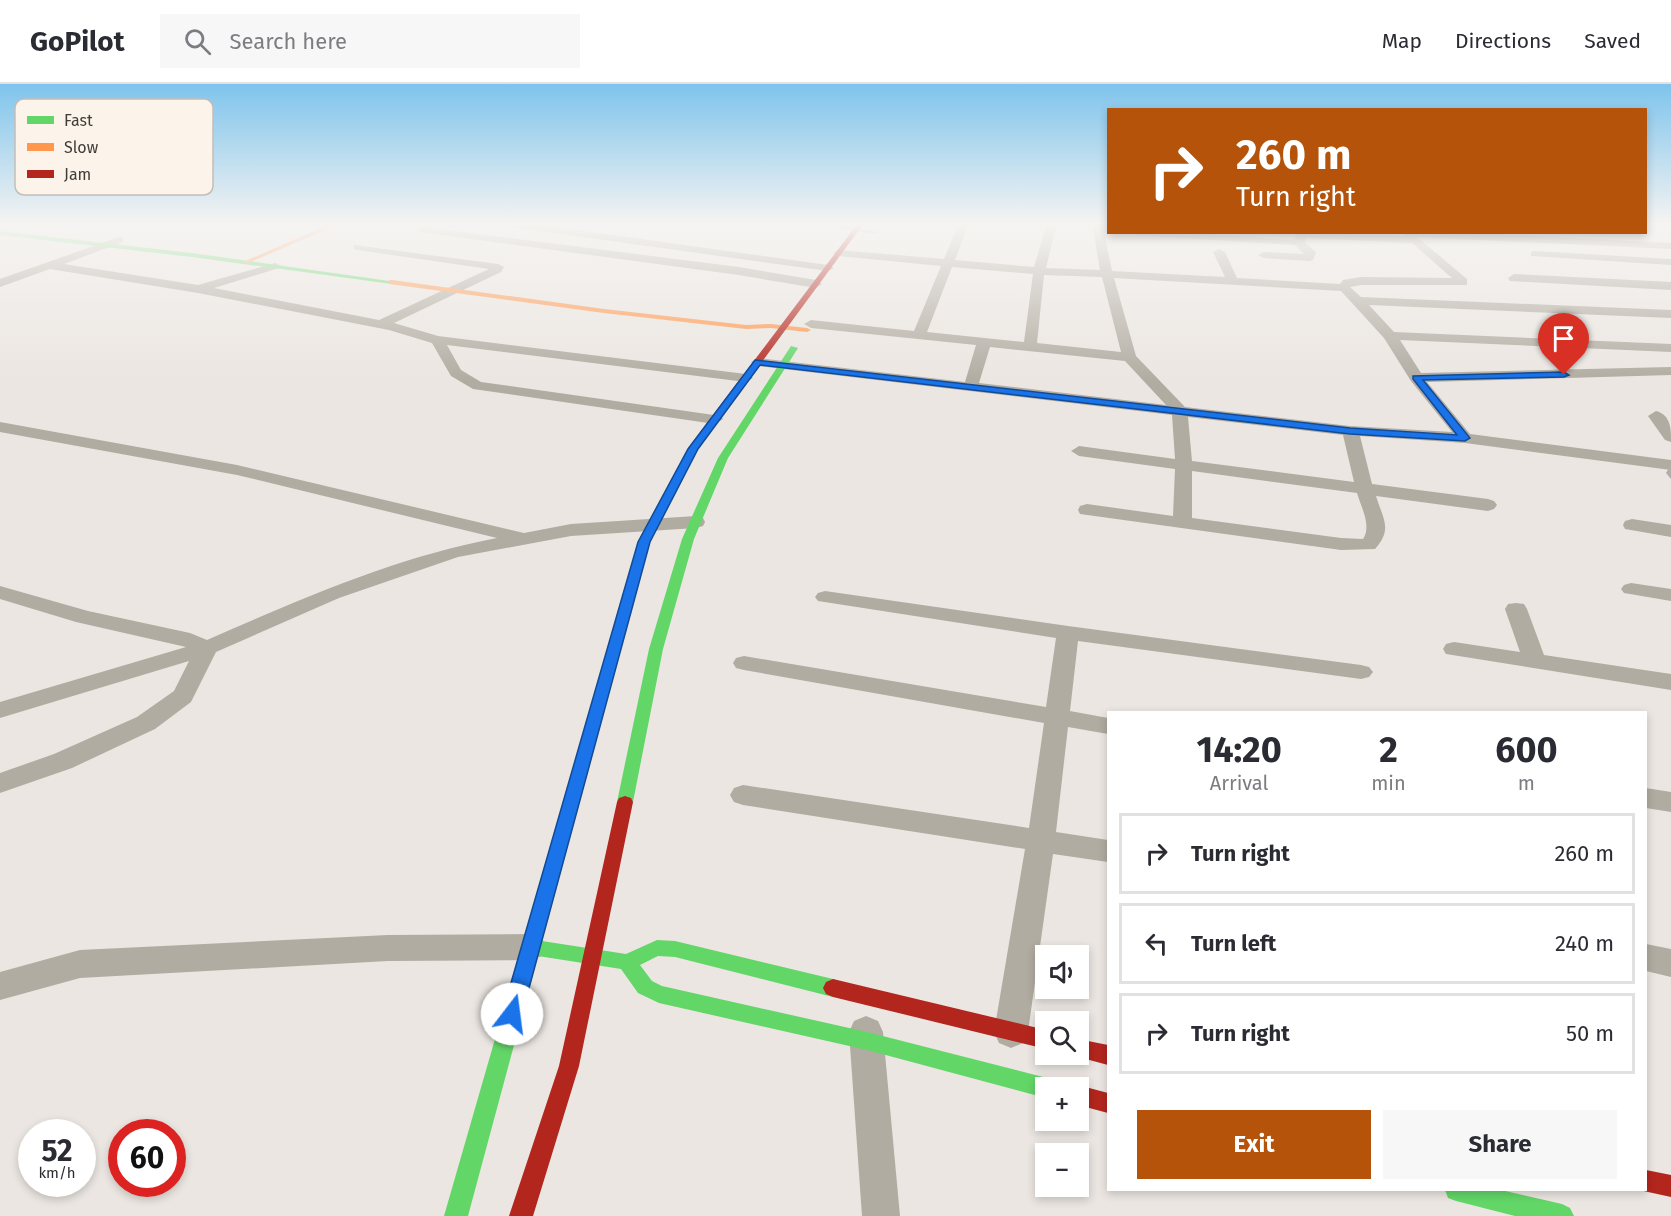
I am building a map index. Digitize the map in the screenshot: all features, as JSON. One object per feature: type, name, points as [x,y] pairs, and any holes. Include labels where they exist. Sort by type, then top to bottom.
[{"type":"street","points":[[0,283],[20,276]]},
{"type":"street","points":[[116,276],[381,324],[437,340],[746,378]]},
{"type":"street","points":[[198,289],[242,276]]},
{"type":"street","points":[[343,276],[746,327],[778,327],[812,323],[984,344],[1129,357]]},
{"type":"street","points":[[398,276],[758,320],[778,327]]},
{"type":"street","points":[[381,324],[483,276]]},
{"type":"street","points":[[766,276],[816,285]]},
{"type":"street","points":[[456,1216],[614,650],[649,533],[693,449],[758,362],[778,327],[822,276]]},
{"type":"street","points":[[919,335],[942,276]]},
{"type":"street","points":[[1030,347],[1038,276]]},
{"type":"street","points":[[1107,276],[1125,350],[1180,411],[1184,465],[1182,522]]},
{"type":"street","points":[[1145,276],[1344,288],[1390,336],[1416,378],[1465,438]]},
{"type":"street","points":[[1230,276],[1232,280]]},
{"type":"street","points":[[1344,288],[1347,283],[1361,280],[1463,282],[1456,276]]},
{"type":"street","points":[[1634,276],[1671,300]]},
{"type":"street","points":[[1514,278],[1671,286]]},
{"type":"street","points":[[1358,301],[1671,314]]},
{"type":"street","points":[[521,1216],[569,1066],[594,957],[656,649],[692,531],[723,458],[782,365],[812,323]]},
{"type":"street","points":[[1390,336],[1669,349]]},
{"type":"street","points":[[437,340],[454,373],[461,380],[478,386],[715,419]]},
{"type":"street","points":[[971,386],[984,344]]},
{"type":"street","points":[[758,362],[1350,431],[1465,438],[1540,450],[1671,465]]},
{"type":"street","points":[[1416,378],[1671,371]]},
{"type":"street","points":[[1656,416],[1671,436]]},
{"type":"street","points":[[0,427],[237,470],[524,538]]},
{"type":"street","points":[[1087,510],[1341,544],[1368,544],[1375,537],[1377,528],[1350,431]]},
{"type":"street","points":[[1079,451],[1488,504]]},
{"type":"street","points":[[1632,525],[1671,531]]},
{"type":"street","points":[[0,710],[207,648],[332,594],[454,552],[571,530],[649,533],[692,531]]},
{"type":"street","points":[[1631,589],[1671,595]]},
{"type":"street","points":[[0,592],[84,617],[190,640],[207,648]]},
{"type":"street","points":[[825,597],[1068,633],[1361,672]]},
{"type":"street","points":[[1516,609],[1535,661]]},
{"type":"street","points":[[1011,1032],[1041,840],[1055,718],[1068,633]]},
{"type":"street","points":[[0,783],[63,761],[146,723],[183,696],[207,648]]},
{"type":"street","points":[[1454,649],[1671,682]]},
{"type":"street","points":[[744,663],[1107,726]]},
{"type":"street","points":[[743,795],[1107,850]]},
{"type":"street","points":[[1647,798],[1671,802]]},
{"type":"street","points":[[0,986],[80,964],[388,948],[531,947],[627,962],[657,948],[675,949],[1035,1037]]},
{"type":"street","points":[[1647,958],[1671,963]]},
{"type":"street","points":[[627,962],[645,987],[659,994],[867,1041],[1035,1085]]},
{"type":"street","points":[[863,995],[881,1216]]},
{"type":"street","points":[[1089,1051],[1107,1055]]},
{"type":"street","points":[[1089,1098],[1107,1103]]},
{"type":"street","points":[[1647,1181],[1671,1186]]},
{"type":"street","points":[[1460,1191],[1562,1216]]},
{"type":"traffic: fast","points":[[346,276],[392,282]]},
{"type":"traffic: fast","points":[[625,802],[656,649],[688,539],[723,458],[794,348]]},
{"type":"traffic: fast","points":[[456,1216],[573,796]]},
{"type":"traffic: fast","points":[[531,947],[627,962],[657,948],[675,949],[833,988]]},
{"type":"traffic: fast","points":[[627,962],[645,987],[659,994],[867,1041],[1035,1085]]},
{"type":"traffic: fast","points":[[1460,1191],[1562,1216]]},
{"type":"traffic: slow","points":[[392,282],[604,311],[746,327],[771,326],[807,330]]},
{"type":"traffic: slow","points":[[573,796],[644,542],[671,490]]},
{"type":"traffic: jam","points":[[671,490],[693,449],[822,276]]},
{"type":"traffic: jam","points":[[521,1216],[569,1066],[625,802]]},
{"type":"traffic: jam","points":[[833,988],[1035,1037]]},
{"type":"traffic: jam","points":[[1089,1051],[1107,1055]]},
{"type":"traffic: jam","points":[[1089,1098],[1107,1103]]},
{"type":"traffic: jam","points":[[1647,1181],[1671,1186]]},
{"type":"route","points":[[512,1014],[644,542],[693,449],[758,362],[1350,431],[1465,438],[1416,378],[1564,375]]}]
